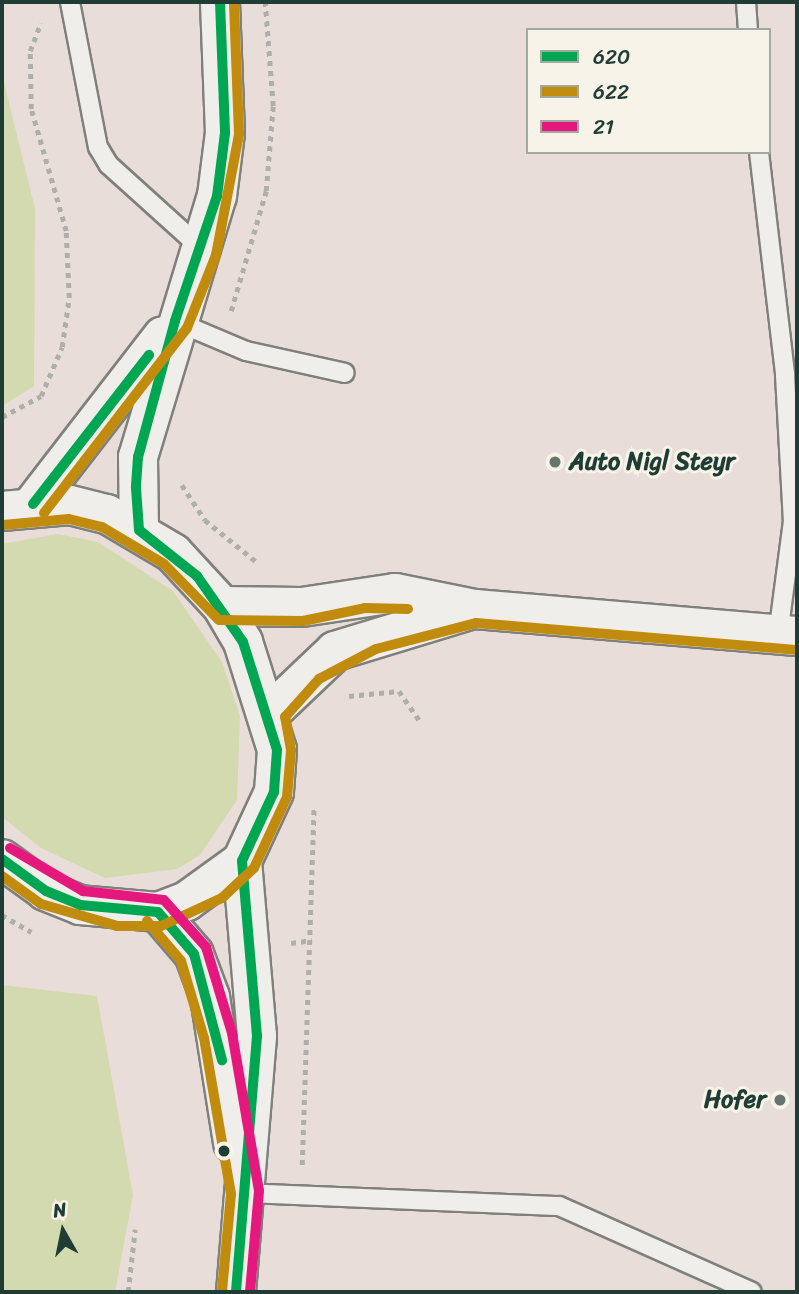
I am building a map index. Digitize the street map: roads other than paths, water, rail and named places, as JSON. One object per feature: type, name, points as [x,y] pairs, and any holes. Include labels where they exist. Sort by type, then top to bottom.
[{"type":"main road","points":[[139,530],[138,457],[174,321],[203,250],[225,133],[220,2]]},
{"type":"main road","points":[[18,508],[174,321]]},
{"type":"main road","points":[[2,859],[46,891],[80,905],[158,912],[215,886],[242,861],[274,792],[277,750],[270,713],[243,642],[222,606],[181,561],[139,530],[107,514],[18,508]]},
{"type":"main road","points":[[222,606],[302,607],[396,593],[475,609],[788,635]]},
{"type":"main road","points":[[270,713],[335,650],[475,609]]},
{"type":"main road","points":[[236,1292],[257,1035],[242,861]]},
{"type":"main road","points":[[158,912],[194,954],[209,997],[246,1193]]},
{"type":"lane","points":[[70,2],[98,147],[108,166],[203,250]]},
{"type":"lane","points":[[746,2],[748,28]]},
{"type":"lane","points":[[759,154],[785,375],[793,521],[788,635]]},
{"type":"lane","points":[[174,321],[221,340],[345,373]]},
{"type":"lane","points":[[246,1193],[559,1206],[752,1292]]},
{"type":"place","name":"Auto Nigl Steyr","points":[[555,462]]},
{"type":"place","name":"Hofer","points":[[780,1100]]}]
